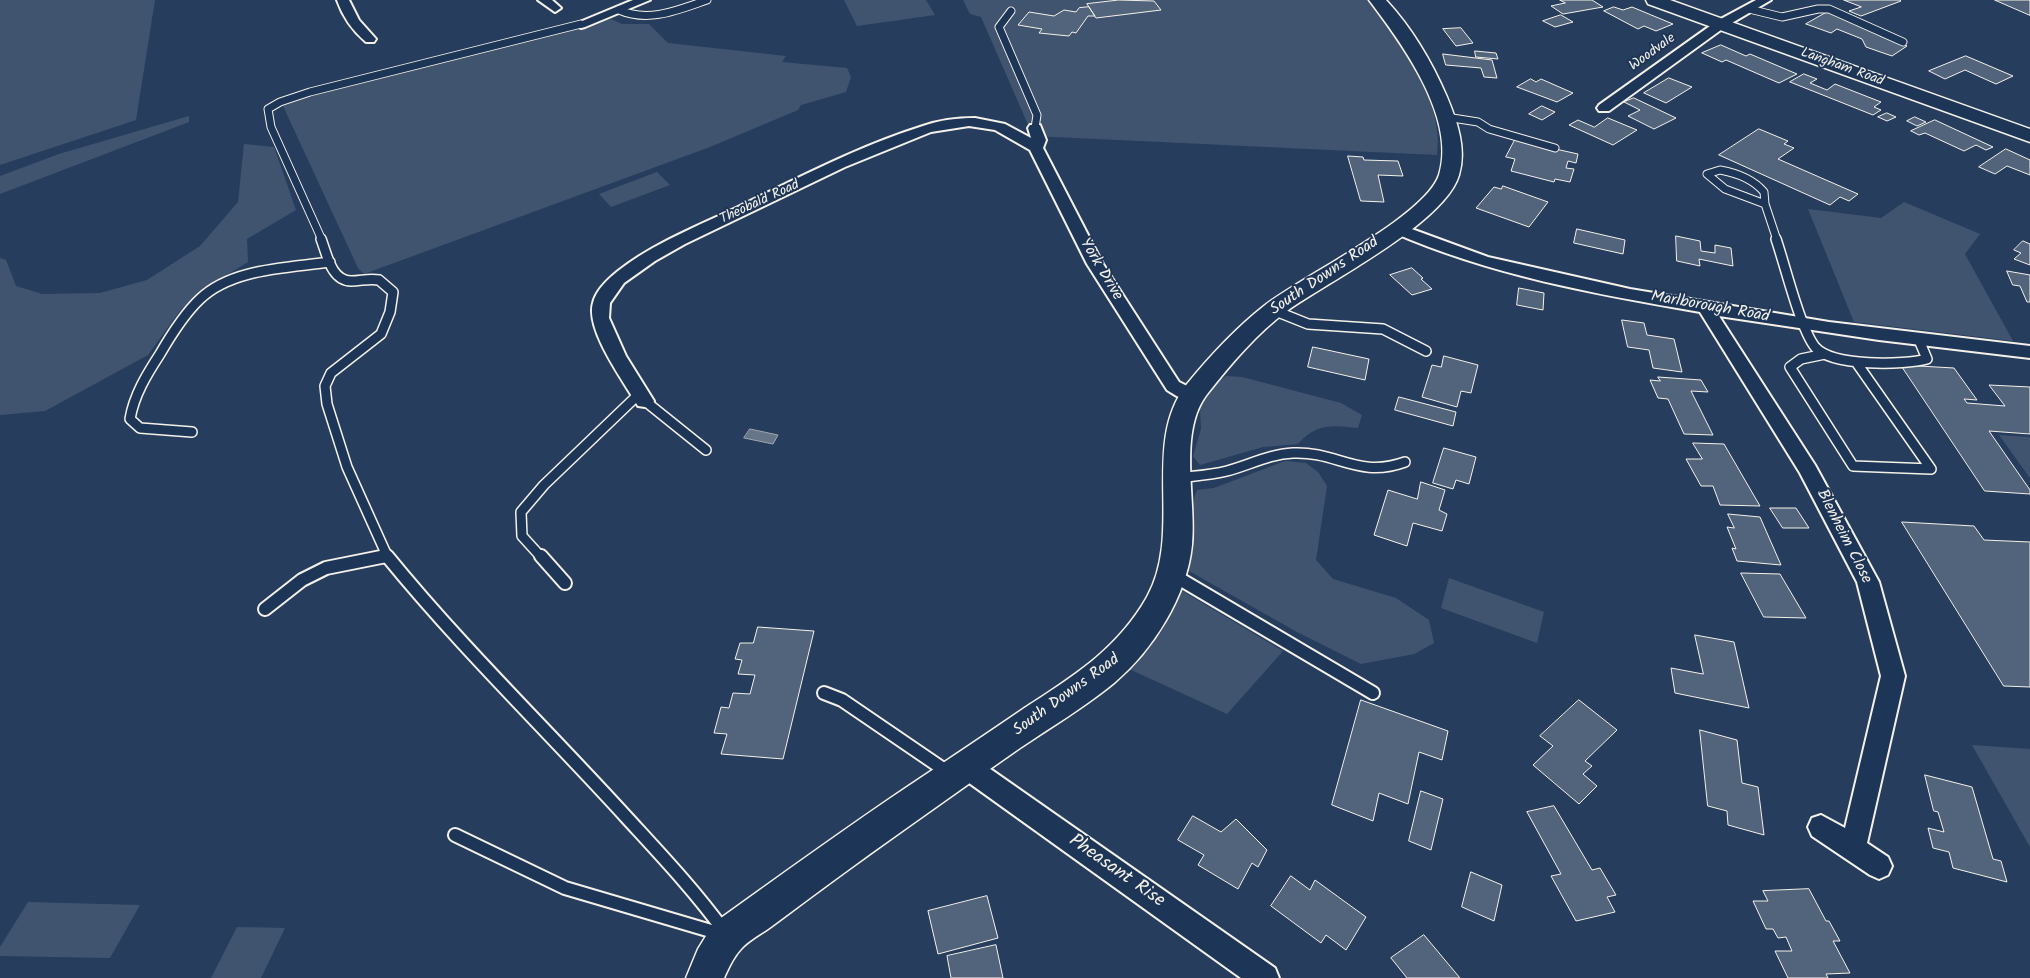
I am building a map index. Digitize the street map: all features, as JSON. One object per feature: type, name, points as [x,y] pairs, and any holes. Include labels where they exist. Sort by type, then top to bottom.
[{"type":"main road","name":"South Downs Road","points":[[705,978],[711,962],[727,936],[882,824],[1074,694],[1128,650],[1151,618],[1168,587],[1172,574],[1180,526],[1177,456],[1185,416],[1192,396],[1224,359],[1273,310],[1357,258],[1398,229],[1442,190],[1450,170],[1452,150],[1446,116],[1430,81],[1403,32],[1377,0]]},
{"type":"main road","name":"Langham Road","points":[[1654,0],[2030,136]]},
{"type":"street","points":[[343,0],[356,28],[370,39]]},
{"type":"street","points":[[544,0],[556,8]]},
{"type":"street","points":[[581,24],[644,0]]},
{"type":"street","name":"Woodvale","points":[[1604,108],[1721,24],[1764,0]]},
{"type":"street","name":"Theobald Road","points":[[642,397],[608,337],[600,310],[604,295],[634,267],[676,243],[776,194],[902,137],[929,128],[975,122],[986,123],[1010,130],[1036,148]]},
{"type":"street","name":"York Drive","points":[[1035,128],[1039,140],[1036,148],[1095,264],[1173,386],[1192,396]]},
{"type":"street","name":"Marlborough Road","points":[[1398,229],[1462,256],[1544,277],[1706,309],[1805,325],[2030,352]]},
{"type":"street","name":"Blenheim Close","points":[[1706,309],[1808,470],[1868,582],[1886,647],[1893,676],[1853,849]]},
{"type":"street","name":"Pheasant Rise","points":[[960,771],[1264,978]]},
{"type":"street","points":[[1822,828],[1879,866]]},
{"type":"lane","points":[[619,10],[629,16],[644,18],[708,0]]},
{"type":"lane","points":[[1749,9],[1781,17],[1794,16],[1821,8],[1829,9],[1903,42]]},
{"type":"lane","points":[[1011,11],[999,27],[1037,115],[1035,128]]},
{"type":"lane","points":[[581,24],[310,92],[280,102],[268,109],[272,127],[312,210],[330,262],[338,277],[346,280],[379,278],[386,282],[393,292],[390,312],[381,334],[342,362],[331,373],[325,386],[327,404],[347,467],[387,556],[422,599],[483,666],[549,732],[660,854],[706,906],[727,936]]},
{"type":"lane","points":[[1446,116],[1478,122],[1489,130],[1555,148]]},
{"type":"lane","points":[[1765,204],[1720,187],[1710,180],[1706,174],[1710,171],[1720,170],[1746,178],[1765,194],[1765,204],[1805,325],[1817,350],[1835,359],[1856,362],[1917,363],[1927,359],[1919,340]]},
{"type":"lane","points":[[192,432],[140,428],[130,419],[132,405],[167,340],[206,294],[262,271],[330,262]]},
{"type":"lane","points":[[1273,310],[1308,324],[1382,329],[1426,351]]},
{"type":"lane","points":[[1825,354],[1800,358],[1790,366],[1853,466],[1931,469],[1856,362]]},
{"type":"lane","points":[[565,583],[522,536],[521,512],[544,485],[642,397],[706,450]]},
{"type":"lane","points":[[1177,478],[1227,471],[1285,454],[1302,453],[1378,470],[1392,468],[1405,462]]},
{"type":"lane","points":[[265,609],[295,585],[326,568],[387,556]]},
{"type":"lane","points":[[1172,574],[1373,693]]},
{"type":"lane","points":[[824,693],[842,700],[960,771]]},
{"type":"lane","points":[[455,836],[565,888],[727,936]]},
{"type":"shaded area","points":[[0,0],[155,0],[136,120],[0,165]]},
{"type":"shaded area","points":[[844,0],[926,0],[935,15],[857,26]]},
{"type":"shaded area","points":[[963,0],[1369,0],[1406,53],[1427,93],[1438,135],[1437,155],[1033,136],[981,17],[970,14]]},
{"type":"shaded area","points":[[611,19],[622,24],[649,24],[668,43],[786,56],[782,62],[847,68],[851,77],[846,92],[801,105],[798,110],[710,147],[364,274],[358,268],[283,106],[316,95]]},
{"type":"shaded area","points":[[189,116],[189,122],[0,194],[0,176],[59,154]]},
{"type":"shaded area","points":[[244,144],[274,147],[296,210],[247,239],[248,262],[199,292],[179,312],[148,355],[45,411],[0,415],[0,258],[6,260],[16,286],[42,294],[100,293],[147,280],[200,246],[238,202]]},
{"type":"shaded area","points":[[657,172],[670,185],[611,207],[599,194]]},
{"type":"shaded area","points":[[1904,202],[1980,234],[1965,254],[2013,341],[1854,322],[1808,209],[1881,218]]},
{"type":"shaded area","points":[[1226,376],[1242,377],[1341,403],[1362,415],[1358,428],[1325,427],[1311,432],[1298,444],[1263,447],[1200,465],[1193,456],[1201,429],[1200,408],[1209,388]]},
{"type":"shaded area","points":[[750,429],[778,435],[773,444],[744,438]]},
{"type":"shaded area","points":[[1999,435],[2030,437],[2030,478]]},
{"type":"shaded area","points":[[1285,461],[1306,463],[1318,472],[1327,486],[1316,560],[1333,579],[1396,598],[1429,620],[1434,643],[1414,654],[1361,664],[1297,632],[1182,567],[1191,533],[1197,490],[1214,488]]},
{"type":"shaded area","points":[[1449,578],[1544,612],[1537,643],[1441,608]]},
{"type":"shaded area","points":[[1179,589],[1283,651],[1227,714],[1127,668]]},
{"type":"shaded area","points":[[1972,745],[2030,749],[2030,847]]},
{"type":"shaded area","points":[[28,902],[140,905],[110,958],[0,956],[0,947]]},
{"type":"shaded area","points":[[237,927],[285,928],[261,978],[211,978]]},
{"type":"building","points":[[1119,0],[1154,1],[1161,10],[1096,18],[1087,4]]},
{"type":"building","points":[[1560,0],[1592,0],[1603,7],[1563,14],[1551,6],[1565,3]]},
{"type":"building","points":[[1844,0],[1901,1],[1861,16],[1849,11],[1861,7]]},
{"type":"building","points":[[1995,0],[2030,0],[2030,15]]},
{"type":"building","points":[[1089,7],[1095,16],[1088,16],[1076,33],[1072,32],[1069,36],[1039,33],[1042,29],[1018,25],[1029,12],[1054,16],[1064,10],[1076,12],[1079,8]]},
{"type":"building","points":[[1614,7],[1623,10],[1632,7],[1673,24],[1656,31],[1644,26],[1638,29],[1604,11]]},
{"type":"building","points":[[1829,11],[1883,34],[1880,36],[1907,46],[1892,56],[1866,47],[1862,39],[1837,29],[1831,33],[1806,24]]},
{"type":"building","points":[[1561,15],[1573,22],[1555,27],[1543,21]]},
{"type":"building","points":[[1461,28],[1473,43],[1456,46],[1443,29]]},
{"type":"building","points":[[1721,45],[1746,56],[1750,54],[1797,74],[1779,83],[1726,60],[1722,62],[1702,53]]},
{"type":"building","points":[[1475,51],[1496,53],[1498,59],[1476,57]]},
{"type":"building","points":[[1443,54],[1492,60],[1497,78],[1484,77],[1481,68],[1446,65]]},
{"type":"building","points":[[1966,56],[2013,76],[1996,84],[1965,70],[1945,79],[1929,71]]},
{"type":"building","points":[[1804,74],[1817,79],[1810,83],[1827,90],[1835,84],[1881,102],[1874,107],[1881,110],[1873,115],[1790,82]]},
{"type":"building","points":[[1669,78],[1692,87],[1666,103],[1644,93]]},
{"type":"building","points":[[1531,79],[1536,82],[1541,79],[1573,93],[1557,102],[1517,87]]},
{"type":"building","points":[[1634,98],[1676,118],[1654,129],[1628,116],[1640,110],[1624,102]]},
{"type":"building","points":[[1542,106],[1555,112],[1542,120],[1529,114]]},
{"type":"building","points":[[1887,113],[1896,117],[1887,121],[1878,117]]},
{"type":"building","points":[[1915,117],[1926,122],[1917,126],[1907,121]]},
{"type":"building","points":[[1608,118],[1637,130],[1613,145],[1569,125],[1578,120],[1594,127]]},
{"type":"building","points":[[1935,120],[1993,147],[1986,150],[1976,145],[1964,151],[1925,133],[1919,135],[1911,131]]},
{"type":"building","points":[[1759,129],[1788,141],[1784,144],[1794,148],[1778,159],[1858,194],[1849,201],[1840,197],[1830,205],[1719,155]]},
{"type":"building","points":[[1515,140],[1578,154],[1576,163],[1568,161],[1566,168],[1574,169],[1570,182],[1555,179],[1554,182],[1511,171],[1515,159],[1506,157]]},
{"type":"building","points":[[2006,149],[2030,160],[2030,175],[2007,166],[1995,174],[1979,167]]},
{"type":"building","points":[[1348,156],[1363,157],[1364,160],[1398,161],[1403,176],[1378,175],[1384,202],[1361,201]]},
{"type":"building","points":[[1503,186],[1548,202],[1529,227],[1476,208],[1494,187],[1501,189]]},
{"type":"building","points":[[1577,229],[1625,240],[1623,254],[1574,243]]},
{"type":"building","points":[[1676,236],[1700,241],[1701,251],[1715,253],[1715,245],[1731,248],[1733,266],[1699,259],[1700,266],[1677,261]]},
{"type":"building","points":[[2023,241],[2030,244],[2030,265],[2014,259],[2021,253],[2014,250]]},
{"type":"building","points":[[1412,268],[1432,289],[1412,295],[1390,275]]},
{"type":"building","points":[[2007,271],[2030,275],[2030,302],[2027,302],[2020,286],[2013,285]]},
{"type":"building","points":[[1519,288],[1544,293],[1543,310],[1517,305]]},
{"type":"building","points":[[1622,320],[1644,323],[1647,335],[1674,339],[1682,372],[1653,368],[1649,350],[1628,347]]},
{"type":"building","points":[[1313,347],[1369,359],[1365,380],[1308,367]]},
{"type":"building","points":[[1444,356],[1478,365],[1471,393],[1461,391],[1457,407],[1422,397],[1432,365],[1441,367]]},
{"type":"building","points":[[1901,365],[1954,368],[1977,400],[1964,399],[1967,403],[2005,406],[1989,385],[2030,387],[2030,434],[1989,431],[2030,490],[2030,494],[1985,491]]},
{"type":"building","points":[[1658,377],[1701,380],[1708,392],[1691,391],[1713,435],[1684,434],[1668,399],[1658,398],[1650,380],[1660,381]]},
{"type":"building","points":[[1399,397],[1456,412],[1453,426],[1395,410]]},
{"type":"building","points":[[1693,443],[1724,444],[1760,506],[1720,505],[1713,486],[1701,486],[1686,459],[1702,459]]},
{"type":"building","points":[[1444,448],[1476,457],[1469,484],[1456,480],[1453,489],[1433,483]]},
{"type":"building","points":[[1421,482],[1445,490],[1439,510],[1447,514],[1442,531],[1413,523],[1407,546],[1374,535],[1388,490],[1417,499]]},
{"type":"building","points":[[1770,508],[1796,508],[1809,528],[1783,528]]},
{"type":"building","points":[[1728,514],[1760,517],[1781,565],[1737,561],[1732,548],[1736,549],[1727,527],[1734,528]]},
{"type":"building","points":[[1902,522],[1974,526],[1984,540],[2030,542],[2030,687],[2004,686]]},
{"type":"building","points":[[1741,573],[1780,574],[1806,618],[1764,617]]},
{"type":"building","points":[[758,627],[814,631],[783,759],[721,754],[727,734],[714,733],[721,707],[729,708],[733,693],[750,694],[755,675],[738,674],[742,660],[735,659],[740,643],[753,643]]},
{"type":"building","points":[[1695,635],[1734,642],[1749,708],[1675,693],[1671,668],[1703,674]]},
{"type":"building","points":[[1361,700],[1448,731],[1442,760],[1419,752],[1408,804],[1379,793],[1373,821],[1332,805]]},
{"type":"building","points":[[1579,700],[1617,730],[1585,761],[1592,766],[1583,774],[1597,786],[1579,804],[1533,765],[1553,746],[1540,736]]},
{"type":"building","points":[[1700,730],[1737,740],[1742,783],[1758,787],[1764,835],[1728,825],[1727,811],[1708,806]]},
{"type":"building","points":[[1925,775],[1972,787],[1993,859],[2001,861],[2007,882],[1953,868],[1949,852],[1933,848],[1928,828],[1944,832],[1938,812],[1934,811]]},
{"type":"building","points":[[1421,791],[1443,799],[1431,850],[1409,841]]},
{"type":"building","points":[[1554,806],[1592,870],[1600,868],[1616,895],[1607,897],[1615,912],[1576,921],[1551,876],[1561,874],[1527,812]]},
{"type":"building","points":[[1193,816],[1221,832],[1236,819],[1267,850],[1258,867],[1252,863],[1238,889],[1198,865],[1204,855],[1178,840]]},
{"type":"building","points":[[1471,872],[1502,885],[1494,921],[1462,907]]},
{"type":"building","points":[[1291,876],[1310,890],[1315,880],[1366,917],[1346,950],[1326,935],[1321,943],[1271,906]]},
{"type":"building","points":[[1809,889],[1826,921],[1829,921],[1840,941],[1833,941],[1850,973],[1826,974],[1828,978],[1788,978],[1775,951],[1792,951],[1786,937],[1778,938],[1773,929],[1766,929],[1753,901],[1768,901],[1763,891]]},
{"type":"building","points":[[987,896],[998,938],[938,954],[928,911]]},
{"type":"building","points":[[1424,935],[1460,978],[1407,978],[1391,958]]},
{"type":"building","points":[[996,945],[1003,978],[951,978],[947,956]]}]
